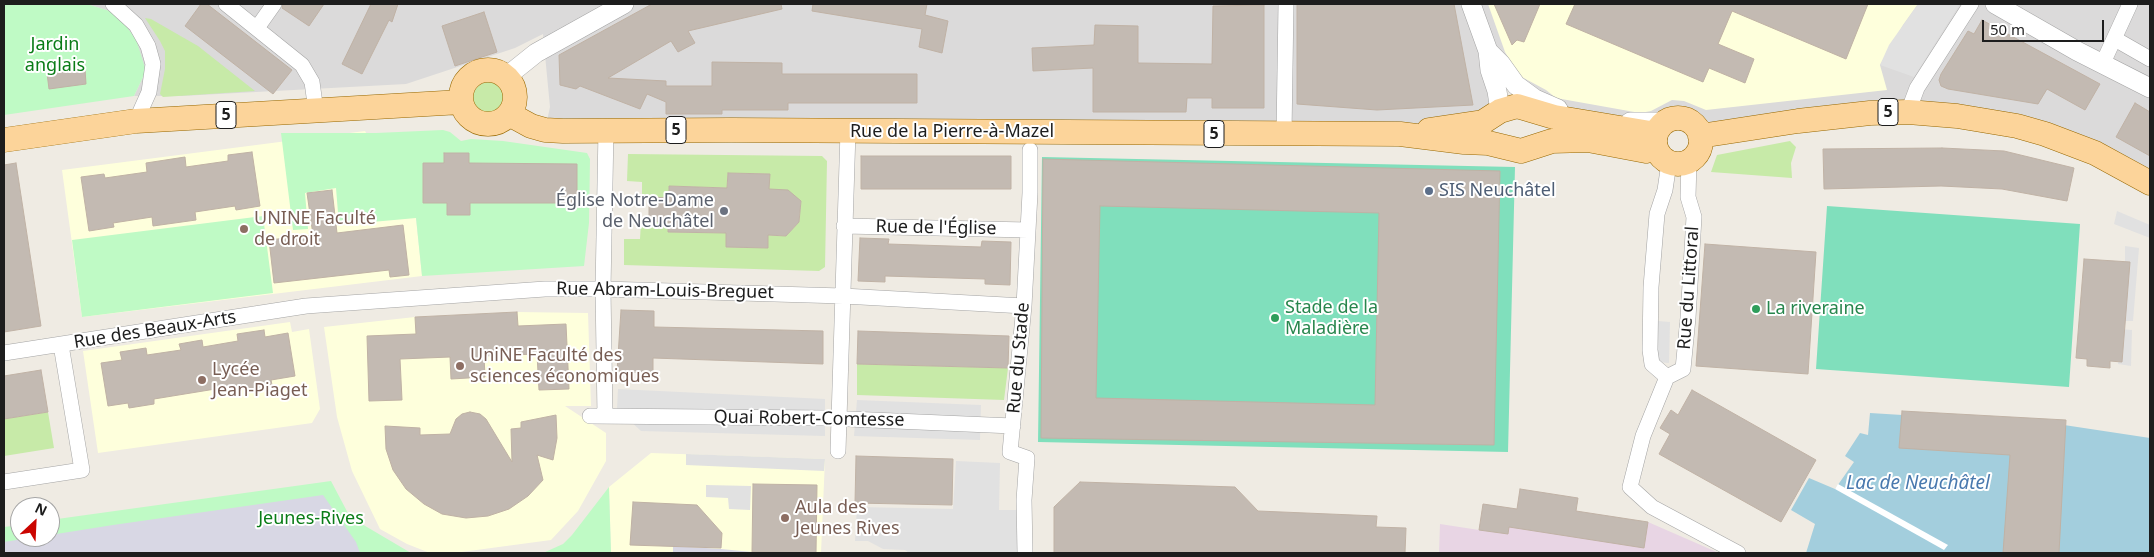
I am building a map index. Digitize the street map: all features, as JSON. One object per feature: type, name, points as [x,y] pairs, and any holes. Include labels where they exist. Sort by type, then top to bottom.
[{"type":"main road","points":[[487,70],[500,73],[506,77],[511,84],[515,99],[509,114],[495,123],[478,122],[464,111],[461,102],[462,89],[469,78],[474,74],[487,70]]},
{"type":"main road","name":"5","points":[[4,140],[136,121],[461,102]]},
{"type":"main road","name":"Rue de la Pierre-à-Mazel","points":[[1400,134],[1483,122],[1500,111],[1517,106],[1525,107],[1541,114],[1572,120],[1667,146]]},
{"type":"main road","name":"Rue de la Pierre-à-Mazel","points":[[1500,111],[1498,120],[1500,130],[1510,138],[1519,140],[1552,131],[1561,131],[1588,140],[1646,150],[1667,146]]},
{"type":"main road","name":"5","points":[[1700,136],[1851,114],[1908,112],[1987,120],[2017,126],[2074,144],[2115,163],[2150,183]]},
{"type":"main road","name":"Rue de la Pierre-à-Mazel","points":[[509,114],[531,126],[545,130],[1400,134],[1464,142],[1488,142],[1521,151],[1552,141],[1588,140]]},
{"type":"main road","points":[[1676,118],[1688,120],[1697,129],[1700,136],[1698,152],[1667,146],[1676,118]]},
{"type":"street","points":[[113,4],[136,25],[148,46],[153,64],[150,92],[136,121]]},
{"type":"street","points":[[226,4],[302,65],[310,75],[314,89],[316,111]]},
{"type":"street","points":[[257,28],[274,4]]},
{"type":"street","points":[[506,77],[536,53],[624,4]]},
{"type":"street","points":[[1284,134],[1286,4]]},
{"type":"street","points":[[1471,4],[1488,50],[1490,70],[1497,90],[1500,111]]},
{"type":"street","points":[[1908,112],[1917,88],[1971,4]]},
{"type":"street","points":[[1996,4],[2029,25],[2102,65],[2150,88]]},
{"type":"street","points":[[2102,65],[2130,4]]},
{"type":"street","points":[[2115,39],[2150,59]]},
{"type":"street","points":[[1488,50],[1516,85],[1535,99],[1557,108],[1613,119],[1641,123],[1648,121],[1667,146]]},
{"type":"street","points":[[1572,120],[1613,119]]},
{"type":"street","points":[[603,288],[606,130]]},
{"type":"street","points":[[838,451],[848,131]]},
{"type":"street","name":"Rue du Littoral","points":[[1667,146],[1666,190],[1657,214],[1651,296],[1652,364],[1667,377]]},
{"type":"street","name":"Rue du Littoral","points":[[1667,146],[1688,197],[1694,217],[1686,350],[1683,368],[1667,377],[1643,436],[1630,487],[1652,507],[1738,553]]},
{"type":"street","name":"Rue du Stade","points":[[1025,553],[1024,500],[1027,458],[1010,452],[1024,306],[1030,150]]},
{"type":"street","name":"Rue de l'Église","points":[[844,226],[1028,230]]},
{"type":"street","name":"Rue Abram-Louis-Breguet","points":[[306,306],[545,289],[603,288],[843,296],[1024,306]]},
{"type":"street","name":"Quai Robert-Comtesse","points":[[603,288],[598,416],[839,418],[1013,426]]},
{"type":"street","name":"Rue des Beaux-Arts","points":[[4,353],[306,306]]},
{"type":"street","points":[[4,482],[82,470],[61,345]]},
{"type":"shaded area","points":[[87,4],[2150,4],[2150,183],[1957,116],[1700,136],[1664,122],[1557,108],[1508,76],[1499,101],[1464,124],[545,130],[550,107],[543,34],[515,48],[406,84],[181,96],[134,96],[146,71],[116,13]]},
{"type":"shaded area","points":[[1488,4],[1918,4],[1903,25],[1880,65],[1887,90],[1706,110],[1684,101],[1672,100],[1651,111],[1640,113],[1556,98],[1546,90],[1520,76],[1505,52]]},
{"type":"shaded area","points":[[1918,4],[1960,4],[1914,77],[1880,65],[1889,45]]},
{"type":"shaded area","name":"UNINE Faculté de droit","points":[[365,131],[416,218],[422,276],[82,317],[62,170]]},
{"type":"shaded area","points":[[2117,211],[2150,225],[2150,238],[2114,224]]},
{"type":"shaded area","points":[[2125,246],[2139,248],[2133,321],[2125,321]]},
{"type":"shaded area","points":[[517,312],[588,313],[591,406],[565,406],[606,433],[606,461],[578,511],[551,540],[454,553],[430,553],[407,544],[380,529],[352,471],[337,417],[324,327],[415,317]]},
{"type":"shaded area","points":[[1658,321],[1670,322],[1669,363],[1656,362]]},
{"type":"shaded area","name":"Lycée Jean-Piaget","points":[[290,322],[292,332],[309,329],[320,409],[312,423],[98,453],[83,351]]},
{"type":"shaded area","points":[[2120,329],[2132,330],[2131,366],[2118,364]]},
{"type":"shaded area","points":[[618,389],[825,399],[825,436],[641,431],[617,409]]},
{"type":"shaded area","points":[[857,400],[981,405],[980,440],[854,436]]},
{"type":"shaded area","points":[[651,453],[825,459],[821,553],[611,553],[609,487]]},
{"type":"shaded area","points":[[686,454],[825,459],[824,471],[686,465]]},
{"type":"shaded area","points":[[956,461],[1000,463],[999,510],[1018,510],[1019,553],[909,553],[905,550],[883,549],[868,541],[855,541],[857,507],[953,509]]},
{"type":"shaded area","points":[[706,485],[751,486],[750,510],[729,509],[728,498],[706,497]]},
{"type":"shaded area","points":[[1520,489],[1578,498],[1576,511],[1648,522],[1719,553],[1439,553],[1440,524],[1479,530],[1483,504],[1517,509]]},
{"type":"shaded area","name":"Jeunes-Rives","points":[[323,495],[356,542],[360,553],[4,553],[4,542],[10,541],[10,547],[60,547],[60,533]]},
{"type":"shaded area","points":[[673,546],[721,549],[752,553],[673,553]]},
{"type":"green space","name":"Jardin anglais","points":[[4,4],[87,4],[116,13],[136,39],[146,71],[134,96],[4,115]]},
{"type":"green space","points":[[145,18],[151,19],[198,46],[255,91],[163,97],[160,94],[165,69],[165,51]]},
{"type":"green space","points":[[489,82],[501,86],[505,98],[501,110],[489,114],[477,110],[473,98],[477,86]]},
{"type":"green space","points":[[443,130],[450,132],[461,141],[471,139],[503,141],[587,153],[590,159],[589,223],[584,266],[422,276],[416,218],[339,225],[336,188],[305,193],[308,229],[293,230],[281,133],[376,133]]},
{"type":"green space","points":[[1790,141],[1796,147],[1791,163],[1792,178],[1711,172],[1717,155]]},
{"type":"green space","points":[[628,154],[822,156],[827,161],[825,267],[819,271],[624,265],[624,239],[640,239],[641,222],[668,222],[669,232],[726,233],[726,247],[768,248],[768,235],[786,236],[799,222],[801,201],[769,189],[769,174],[728,173],[727,188],[670,186],[669,198],[642,197],[642,182],[627,181]]},
{"type":"green space","name":"Stade de la Maladière","points":[[1042,157],[1515,167],[1508,452],[1038,442]]},
{"type":"green space","points":[[1827,206],[2080,224],[2069,387],[1816,369]]},
{"type":"green space","points":[[263,216],[273,293],[82,317],[72,240]]},
{"type":"green space","points":[[857,364],[1008,368],[1004,400],[857,395]]},
{"type":"green space","points":[[48,412],[54,448],[4,456],[4,419]]},
{"type":"green space","name":"Jeunes-Rives","points":[[331,481],[350,517],[411,553],[10,553],[4,542],[4,527],[10,526],[10,547],[60,547],[60,519]]},
{"type":"green space","points":[[609,487],[611,553],[543,553],[563,544],[572,535]]},
{"type":"water","name":"Lac de Neuchâtel","points":[[1870,413],[2064,425],[2150,438],[2150,553],[1806,553],[1815,524],[1791,510],[1809,478],[1835,489],[1854,462],[1845,456],[1860,433],[1868,435]]},
{"type":"pier","points":[[1838,484],[1948,545],[1944,550],[1835,489]]},
{"type":"building","points":[[201,4],[207,4],[292,70],[273,94],[185,26]]},
{"type":"building","points":[[283,4],[324,4],[309,26],[282,8]]},
{"type":"building","points":[[371,4],[398,4],[392,22],[389,20],[362,74],[342,64]]},
{"type":"building","points":[[652,4],[781,4],[782,9],[688,31],[695,43],[678,52],[671,41],[608,78],[666,81],[666,86],[712,86],[712,62],[782,63],[782,74],[917,74],[917,103],[788,103],[788,110],[722,110],[722,114],[666,114],[666,102],[647,94],[640,109],[580,86],[576,89],[560,85],[559,55]]},
{"type":"building","points":[[813,4],[927,4],[925,15],[948,21],[942,53],[919,47],[922,29],[812,11]]},
{"type":"building","points":[[1297,4],[1454,4],[1473,105],[1377,110],[1297,104]]},
{"type":"building","points":[[1494,4],[1540,4],[1524,42],[1517,40],[1512,45]]},
{"type":"building","points":[[1575,4],[1868,4],[1846,59],[1732,11],[1718,44],[1754,59],[1745,83],[1709,68],[1703,82],[1566,24]]},
{"type":"building","points":[[1264,5],[1264,108],[1212,108],[1212,98],[1187,98],[1186,112],[1093,112],[1093,68],[1033,71],[1032,48],[1094,45],[1095,25],[1138,26],[1138,63],[1212,64],[1213,6]]},
{"type":"building","points":[[484,12],[497,52],[455,66],[442,26]]},
{"type":"building","points":[[1982,20],[2100,84],[2085,110],[2047,89],[2038,104],[1948,89],[1941,86],[1939,80],[1941,74],[1968,31],[1974,34]]},
{"type":"building","points":[[85,69],[86,84],[49,89],[47,73]]},
{"type":"building","points":[[2135,103],[2150,112],[2150,156],[2116,137]]},
{"type":"building","points":[[1942,148],[2004,151],[2074,168],[2067,201],[2002,189],[1941,186],[1824,189],[1823,149]]},
{"type":"building","name":"UNINE Faculté de droit","points":[[252,152],[260,206],[236,210],[235,206],[195,212],[196,220],[153,226],[152,217],[113,223],[114,227],[89,231],[81,177],[104,174],[105,178],[147,172],[146,163],[185,157],[186,167],[228,161],[228,155]]},
{"type":"building","points":[[444,153],[469,153],[469,163],[577,164],[577,203],[470,203],[470,215],[447,215],[447,203],[423,203],[423,163],[444,163]]},
{"type":"building","points":[[861,156],[1011,156],[1011,189],[861,189]]},
{"type":"building","points":[[1043,159],[1500,171],[1494,445],[1041,438]],"holes":[[[1100,206],[1379,213],[1375,405],[1096,398]]]},
{"type":"building","points":[[16,163],[41,326],[4,332],[4,165]]},
{"type":"building","name":"Église Notre-Dame de Neuchâtel","points":[[728,173],[770,174],[769,189],[788,190],[801,201],[799,222],[786,236],[768,235],[768,248],[726,247],[726,233],[668,232],[668,222],[649,221],[649,197],[669,198],[669,186],[727,188]]},
{"type":"building","name":"UNINE Faculté de droit","points":[[332,190],[337,233],[403,225],[409,275],[390,277],[389,270],[274,283],[269,240],[313,235],[307,193]]},
{"type":"building","points":[[860,238],[889,239],[888,244],[981,247],[982,241],[1011,242],[1010,285],[985,284],[985,279],[885,276],[885,282],[858,281]]},
{"type":"building","name":"La riveraine","points":[[1705,244],[1816,252],[1808,374],[1696,366]]},
{"type":"building","points":[[2084,259],[2130,262],[2122,362],[2110,361],[2110,368],[2087,366],[2087,359],[2076,358]]},
{"type":"building","points":[[621,310],[654,311],[654,327],[823,331],[823,364],[653,358],[653,373],[617,372]]},
{"type":"building","name":"UniNE Faculté des sciences économiques","points":[[517,312],[518,326],[566,324],[569,389],[539,390],[537,354],[484,356],[485,377],[451,379],[450,357],[400,359],[402,400],[369,401],[367,336],[416,334],[415,317]]},
{"type":"building","points":[[264,330],[265,337],[288,333],[295,376],[271,380],[272,385],[247,389],[246,384],[154,399],[154,404],[129,408],[128,403],[108,406],[101,363],[122,360],[120,352],[146,348],[147,355],[181,350],[179,344],[202,340],[203,347],[238,341],[237,334]]},
{"type":"building","points":[[858,331],[1009,336],[1008,368],[857,364]]},
{"type":"building","points":[[41,370],[48,412],[4,419],[4,376]]},
{"type":"building","points":[[1692,390],[1816,460],[1781,522],[1659,454],[1670,434],[1660,428],[1671,410],[1678,415]]},
{"type":"building","points":[[1902,411],[2066,420],[2059,553],[2003,553],[2010,455],[1899,448]]},
{"type":"building","points":[[470,412],[480,414],[486,419],[512,462],[511,429],[521,428],[521,422],[556,415],[557,438],[553,460],[537,455],[543,480],[528,496],[509,509],[488,516],[466,518],[442,514],[424,504],[406,489],[393,470],[386,449],[385,426],[420,428],[420,435],[450,434],[456,419],[462,414]]},
{"type":"building","points":[[856,456],[953,459],[952,505],[855,503]]},
{"type":"building","points":[[1080,482],[1235,487],[1258,511],[1377,516],[1376,527],[1406,528],[1405,553],[1054,553],[1054,507]]},
{"type":"building","name":"Aula des Jeunes Rives","points":[[753,484],[817,485],[816,553],[752,552]]},
{"type":"building","points":[[1520,489],[1578,498],[1576,511],[1648,522],[1644,548],[1509,527],[1508,534],[1479,530],[1483,504],[1517,509]]},
{"type":"building","points":[[633,502],[697,505],[722,533],[721,548],[630,545]]},
{"type":"place","name":"SIS Neuchâtel","points":[[1429,191]]},
{"type":"place","name":"Église Notre-Dame de Neuchâtel","points":[[724,211]]},
{"type":"place","name":"UNINE Faculté de droit","points":[[244,229]]},
{"type":"place","name":"La riveraine","points":[[1756,309]]},
{"type":"place","name":"Stade de la Maladière","points":[[1275,318]]},
{"type":"place","name":"UniNE Faculté des sciences économiques","points":[[460,366]]},
{"type":"place","name":"Lycée Jean-Piaget","points":[[202,380]]},
{"type":"place","name":"Aula des Jeunes Rives","points":[[785,518]]}]
